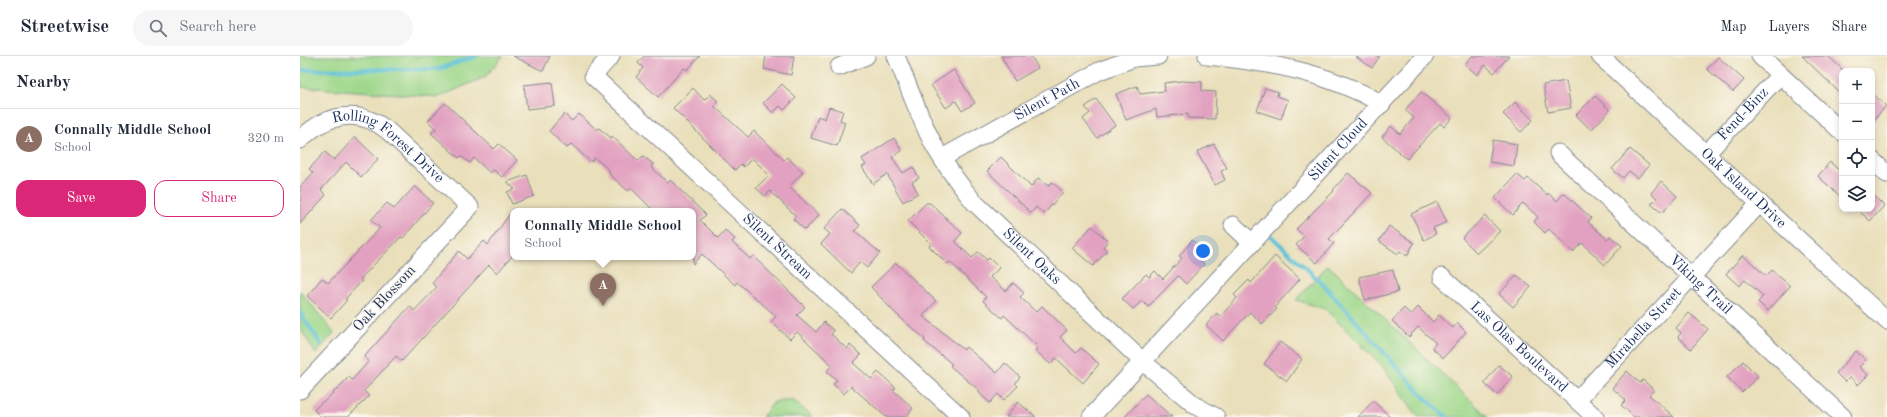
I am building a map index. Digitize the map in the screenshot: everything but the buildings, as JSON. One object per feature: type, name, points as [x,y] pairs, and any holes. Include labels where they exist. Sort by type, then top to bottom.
[{"type":"street","name":"Silent Stream","points":[[611,56],[593,76],[961,417]]},
{"type":"street","points":[[839,67],[866,56]]},
{"type":"street","name":"Silent Oaks","points":[[896,56],[926,129],[954,178],[974,202],[995,224],[1142,361],[1196,406],[1216,417]]},
{"type":"street","name":"Silent Path","points":[[942,158],[1099,71],[1134,58],[1158,56]]},
{"type":"street","points":[[1207,56],[1259,62],[1300,70],[1325,77],[1361,92],[1382,104]]},
{"type":"street","name":"Silent Cloud","points":[[1091,417],[1425,56]]},
{"type":"street","name":"Oak Island Drive","points":[[1600,56],[1887,321]]},
{"type":"street","points":[[1760,56],[1839,129]]},
{"type":"street","name":"Fend-Binz","points":[[1707,154],[1780,75]]},
{"type":"street","name":"Rolling Forest Drive","points":[[300,140],[317,125],[325,121],[346,117],[364,118],[378,124],[388,131],[470,207]]},
{"type":"street","name":"Viking Trail","points":[[1558,153],[1691,278],[1843,417]]},
{"type":"street","points":[[1875,163],[1887,174]]},
{"type":"street","name":"Mirabella Street","points":[[1576,400],[1760,203]]},
{"type":"street","name":"Oak Blossom","points":[[300,390],[470,207]]},
{"type":"street","points":[[1233,225],[1252,243]]},
{"type":"street","name":"Las Olas Boulevard","points":[[1442,277],[1595,417]]},
{"type":"green space","points":[[300,56],[503,56],[485,77],[439,97],[300,87]]},
{"type":"green space","points":[[1328,265],[1488,417],[1418,417],[1382,366],[1325,309],[1296,300]]},
{"type":"green space","points":[[300,291],[334,333],[316,354],[300,328]]},
{"type":"green space","points":[[793,400],[813,417],[762,417],[774,402]]},
{"type":"waterway","points":[[300,70],[439,69],[476,56]]},
{"type":"waterway","points":[[1270,235],[1322,283],[1424,397],[1447,417]]},
{"type":"waterway","points":[[300,313],[321,344]]},
{"type":"place","name":"Connally Middle School","points":[[603,306]]}]
